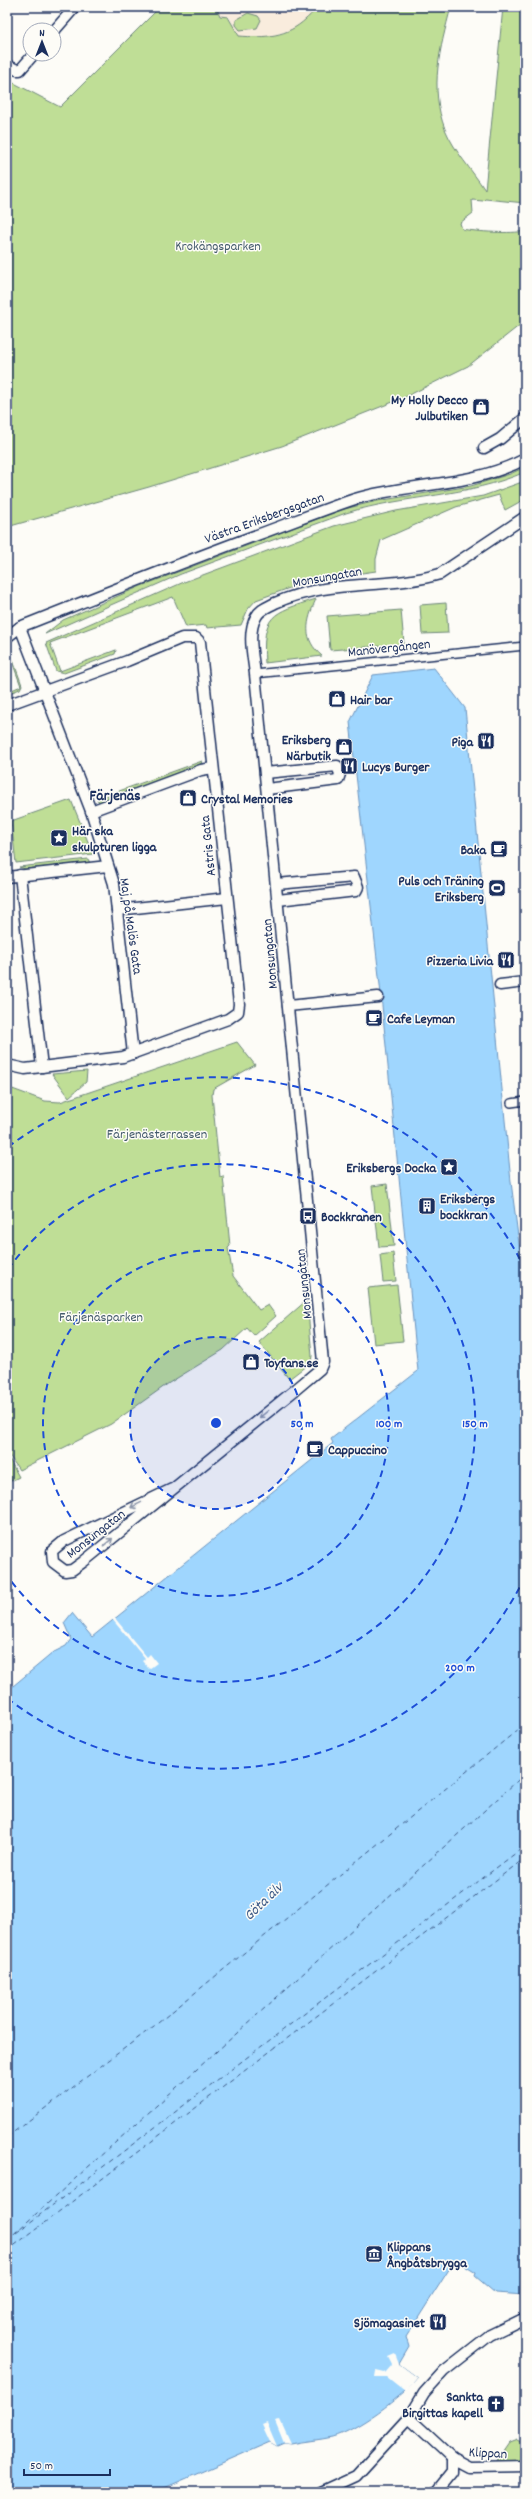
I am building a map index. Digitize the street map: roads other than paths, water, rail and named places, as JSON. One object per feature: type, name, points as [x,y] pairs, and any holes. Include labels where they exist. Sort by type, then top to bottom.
[{"type":"street","points":[[62,22],[75,7]]},
{"type":"street","points":[[7,65],[20,70],[27,62]]},
{"type":"street","points":[[484,448],[500,439],[525,418]]},
{"type":"street","name":"Västra Eriksbergsgatan","points":[[7,637],[20,627],[202,555],[338,505],[368,496],[470,479],[506,468],[525,459]]},
{"type":"street","name":"Monsungatan","points":[[172,1489],[64,1541],[52,1551],[53,1562],[65,1571],[72,1570],[133,1522],[320,1369],[324,1356],[255,674],[252,626],[257,615],[262,610],[295,595],[318,590],[427,578],[440,574],[525,517]]},
{"type":"street","name":"Västra Eriksbergsgatan","points":[[7,626],[20,627]]},
{"type":"street","name":"Maj på Malös Gata","points":[[20,627],[91,811],[114,884],[133,1054]]},
{"type":"street","name":"Astris Gata","points":[[7,705],[44,690],[127,661],[182,638],[196,638],[200,642],[227,898],[240,1004],[238,1012],[228,1019],[133,1054],[105,1061],[25,1069],[7,1065]]},
{"type":"street","name":"Manövergången","points":[[255,674],[525,646]]},
{"type":"street","points":[[265,773],[337,766],[340,774],[338,780],[267,789]]},
{"type":"street","points":[[91,811],[201,770],[213,768]]},
{"type":"street","points":[[7,877],[108,866]]},
{"type":"street","points":[[20,875],[42,1067]]},
{"type":"street","name":"Monsungatan","points":[[277,884],[354,877],[358,887],[356,891],[278,900]]},
{"type":"street","points":[[117,910],[227,898]]},
{"type":"street","points":[[500,985],[525,982]]},
{"type":"street","name":"Monsungatan","points":[[288,1006],[378,997]]},
{"type":"street","points":[[511,1103],[525,1101]]},
{"type":"street","points":[[321,2492],[356,2476],[409,2418],[424,2393],[444,2371],[490,2335],[525,2318]]},
{"type":"street","name":"Klippan","points":[[409,2418],[452,2458],[469,2467],[525,2466]]},
{"type":"street","name":"Klippan","points":[[436,2492],[452,2472],[452,2458]]},
{"type":"water","name":"Göta älv","points":[[434,668],[465,708],[511,1182],[525,1290],[525,2295],[495,2293],[475,2276],[476,2273],[455,2260],[406,2337],[409,2347],[399,2364],[418,2378],[391,2403],[354,2428],[333,2437],[291,2444],[284,2443],[277,2446],[270,2442],[155,2492],[7,2492],[7,1691],[54,1652],[66,1646],[71,1639],[64,1623],[72,1613],[92,1637],[333,1443],[331,1439],[418,1371],[380,985],[350,722],[373,675]]},
{"type":"place","name":"My Holly Decco Julbutiken","points":[[481,407]]},
{"type":"place","name":"Hair bar","points":[[337,699]]},
{"type":"place","name":"Piga","points":[[486,741]]},
{"type":"place","name":"Eriksberg Närbutik","points":[[344,747]]},
{"type":"place","name":"Lucys Burger","points":[[349,766]]},
{"type":"place","name":"Crystal Memories","points":[[188,798]]},
{"type":"place","name":"Här ska skulpturen ligga","points":[[59,838]]},
{"type":"place","name":"Baka","points":[[499,849]]},
{"type":"place","name":"Puls och Träning Eriksberg","points":[[497,888]]},
{"type":"place","name":"Pizzeria Livia","points":[[506,960]]},
{"type":"place","name":"Cafe Leyman","points":[[374,1018]]},
{"type":"place","name":"Eriksbergs Docka","points":[[449,1167]]},
{"type":"place","name":"Eriksbergs bockkran","points":[[427,1206]]},
{"type":"place","name":"Bockkranen","points":[[308,1216]]},
{"type":"place","name":"Toyfans.se","points":[[251,1362]]},
{"type":"place","name":"Cappuccino","points":[[315,1449]]},
{"type":"place","name":"Klippans Ångbåtsbrygga","points":[[374,2254]]},
{"type":"place","name":"Sjömagasinet","points":[[438,2322]]},
{"type":"place","name":"Sankta Birgittas kapell","points":[[496,2404]]},
{"type":"district","name":"Färjenäs","points":[[115,795]]},
{"type":"park label","name":"Krokängsparken","points":[[218,245]]},
{"type":"park label","name":"Färjenästerrassen","points":[[157,1133]]},
{"type":"park label","name":"Färjenäsparken","points":[[101,1316]]}]
